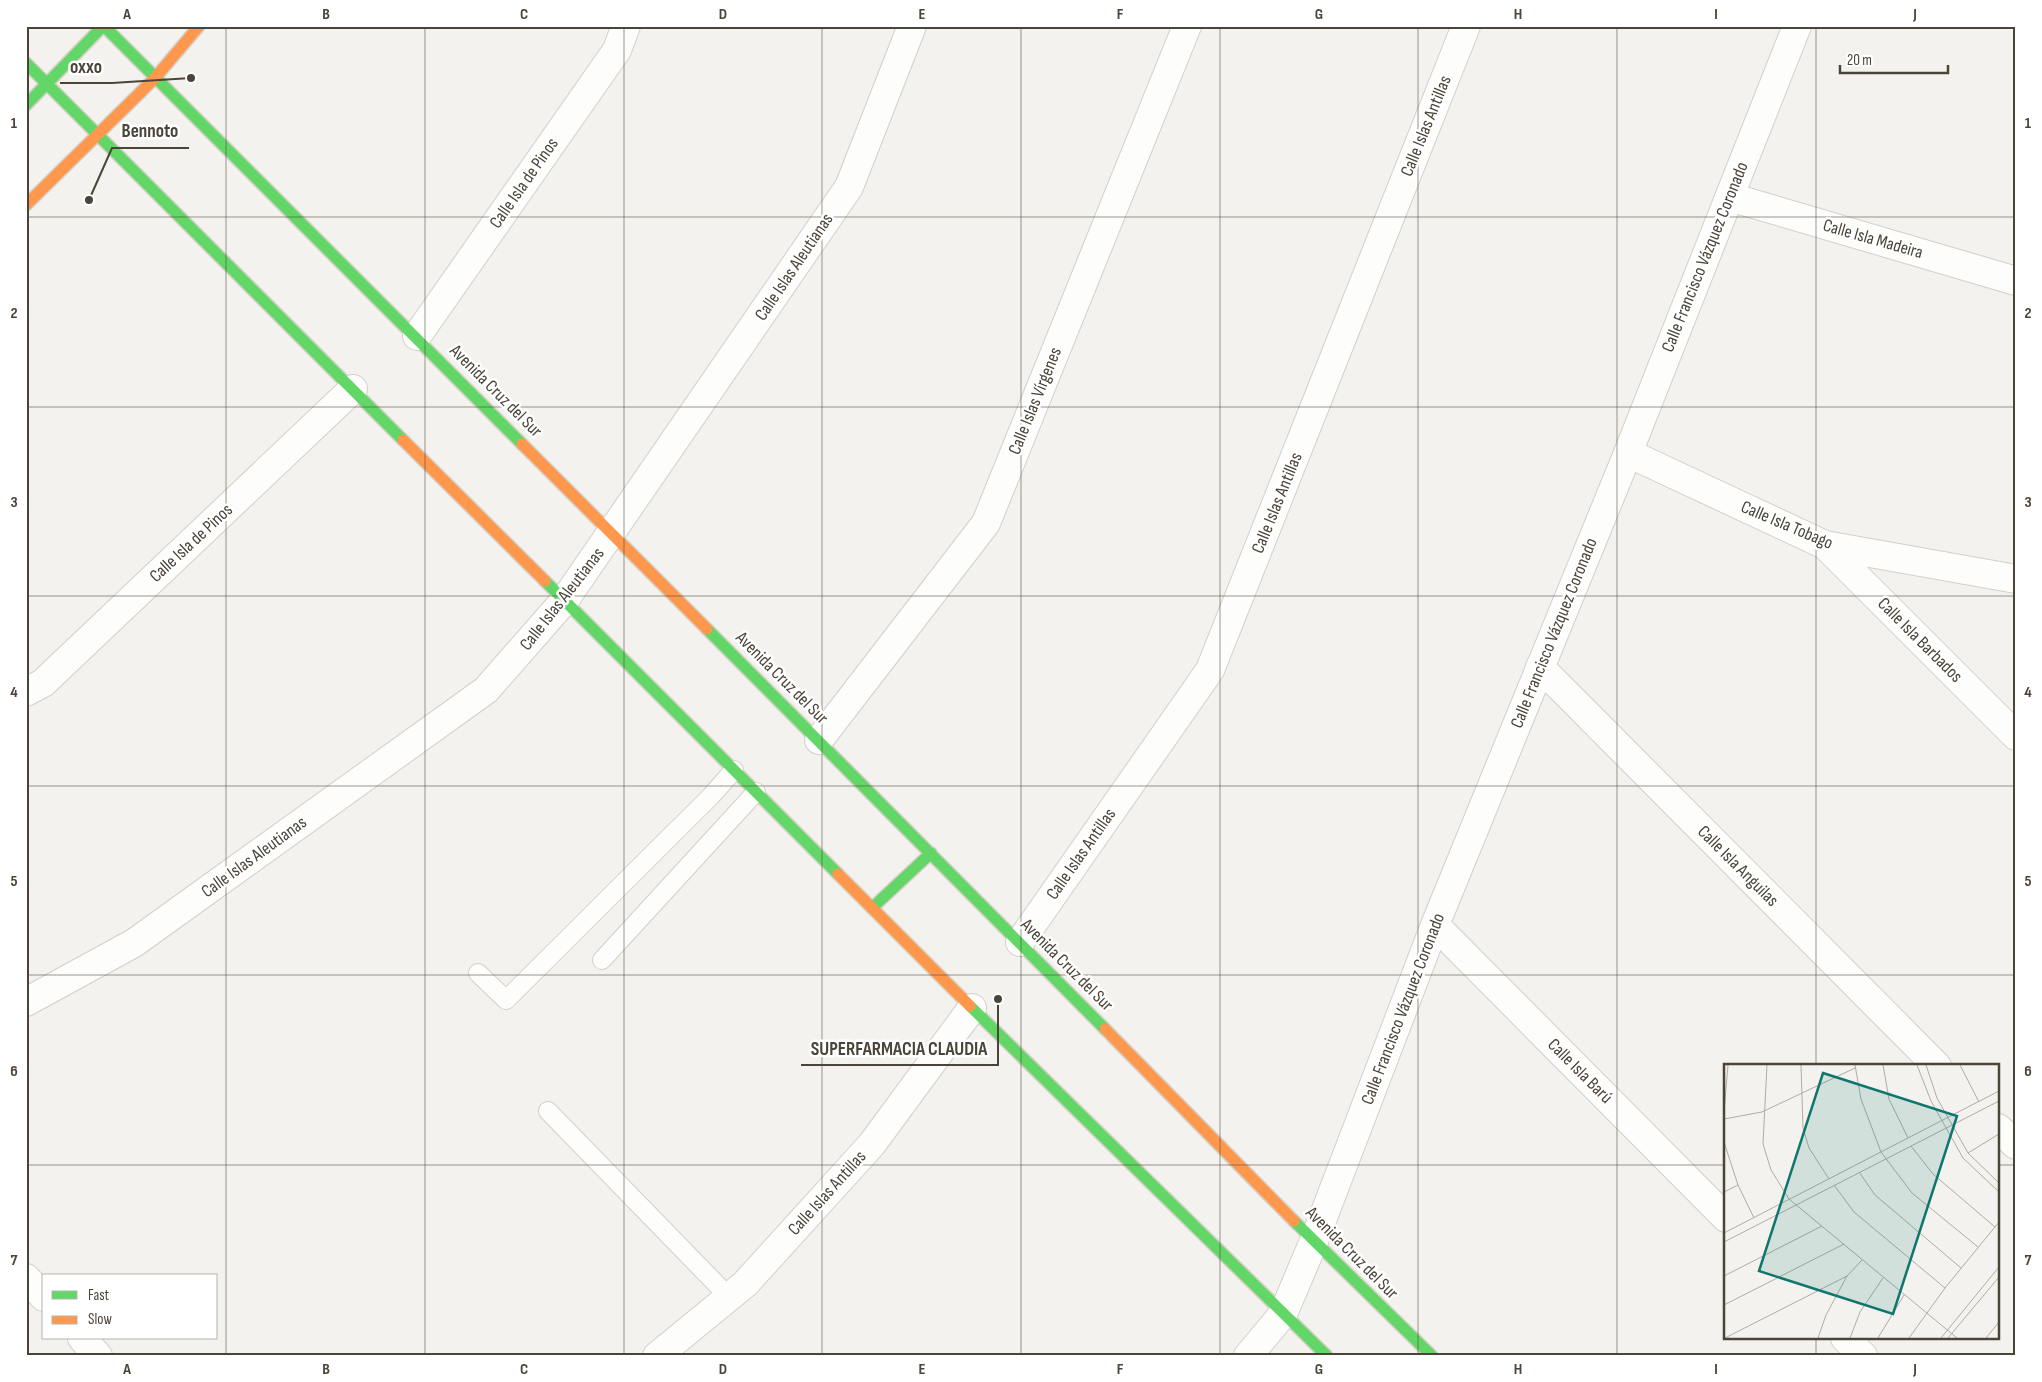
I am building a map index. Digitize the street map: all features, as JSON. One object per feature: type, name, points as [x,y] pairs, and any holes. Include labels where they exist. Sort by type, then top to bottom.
[{"type":"main road","name":"Avenida Cruz del Sur","points":[[104,26],[417,336],[1020,942],[1314,1241],[1432,1356]]},
{"type":"main road","points":[[26,105],[104,26]]},
{"type":"main road","points":[[26,205],[155,78],[199,26]]},
{"type":"main road","points":[[26,62],[972,1008],[1327,1356]]},
{"type":"main road","points":[[872,908],[931,853]]},
{"type":"street","name":"Calle Isla de Pinos","points":[[417,336],[617,50],[626,26]]},
{"type":"street","name":"Calle Islas Aleutianas","points":[[26,1002],[134,943],[486,690],[564,601],[612,534],[849,187],[912,26]]},
{"type":"street","name":"Calle Islas Vírgenes","points":[[819,740],[986,523],[1187,26]]},
{"type":"street","name":"Calle Islas Antillas","points":[[1020,942],[1210,670],[1466,26]]},
{"type":"street","name":"Calle Francisco Vázquez Coronado","points":[[1248,1356],[1283,1314],[1314,1241],[1435,925],[1628,453],[1797,26]]},
{"type":"street","name":"Calle Isla Madeira","points":[[1730,197],[2016,281]]},
{"type":"street","name":"Calle Isla de Pinos","points":[[26,692],[43,683],[354,389]]},
{"type":"street","name":"Calle Isla Tobago","points":[[1628,453],[1825,545],[2016,579]]},
{"type":"street","name":"Calle Isla Barbados","points":[[1825,545],[2016,736]]},
{"type":"street","name":"Calle Isla Anguilas","points":[[1540,667],[1935,1064]]},
{"type":"street","name":"Calle Isla Barú","points":[[1435,925],[1724,1216]]},
{"type":"street","name":"Calle Islas Antillas","points":[[658,1356],[744,1284],[872,1144],[972,1008]]},
{"type":"street","points":[[2000,1130],[2016,1145]]},
{"type":"street","points":[[26,1278],[42,1295]]},
{"type":"street","points":[[26,1307],[42,1302]]},
{"type":"street","points":[[84,1340],[98,1356]]},
{"type":"street","points":[[1847,1340],[1863,1356]]},
{"type":"lane","points":[[478,973],[506,1000],[711,796],[734,770]]},
{"type":"lane","points":[[602,960],[756,792]]},
{"type":"lane","points":[[548,1111],[729,1297]]},
{"type":"traffic: fast","points":[[26,105],[103,26]]},
{"type":"traffic: fast","points":[[104,26],[522,444]]},
{"type":"traffic: fast","points":[[26,63],[403,440]]},
{"type":"traffic: fast","points":[[545,581],[838,874]]},
{"type":"traffic: fast","points":[[707,629],[1105,1029]]},
{"type":"traffic: fast","points":[[872,908],[931,853]]},
{"type":"traffic: fast","points":[[970,1006],[1327,1356]]},
{"type":"traffic: fast","points":[[1294,1221],[1432,1356]]},
{"type":"traffic: slow","points":[[26,205],[155,78],[199,26]]},
{"type":"traffic: slow","points":[[403,440],[545,581]]},
{"type":"traffic: slow","points":[[522,444],[707,629]]},
{"type":"traffic: slow","points":[[838,874],[970,1006]]},
{"type":"traffic: slow","points":[[1105,1029],[1294,1221]]},
{"type":"place","name":"oxxo","points":[[191,78]]},
{"type":"place","name":"Bennoto","points":[[89,200]]},
{"type":"place","name":"SUPERFARMACIA CLAUDIA","points":[[998,999]]}]
